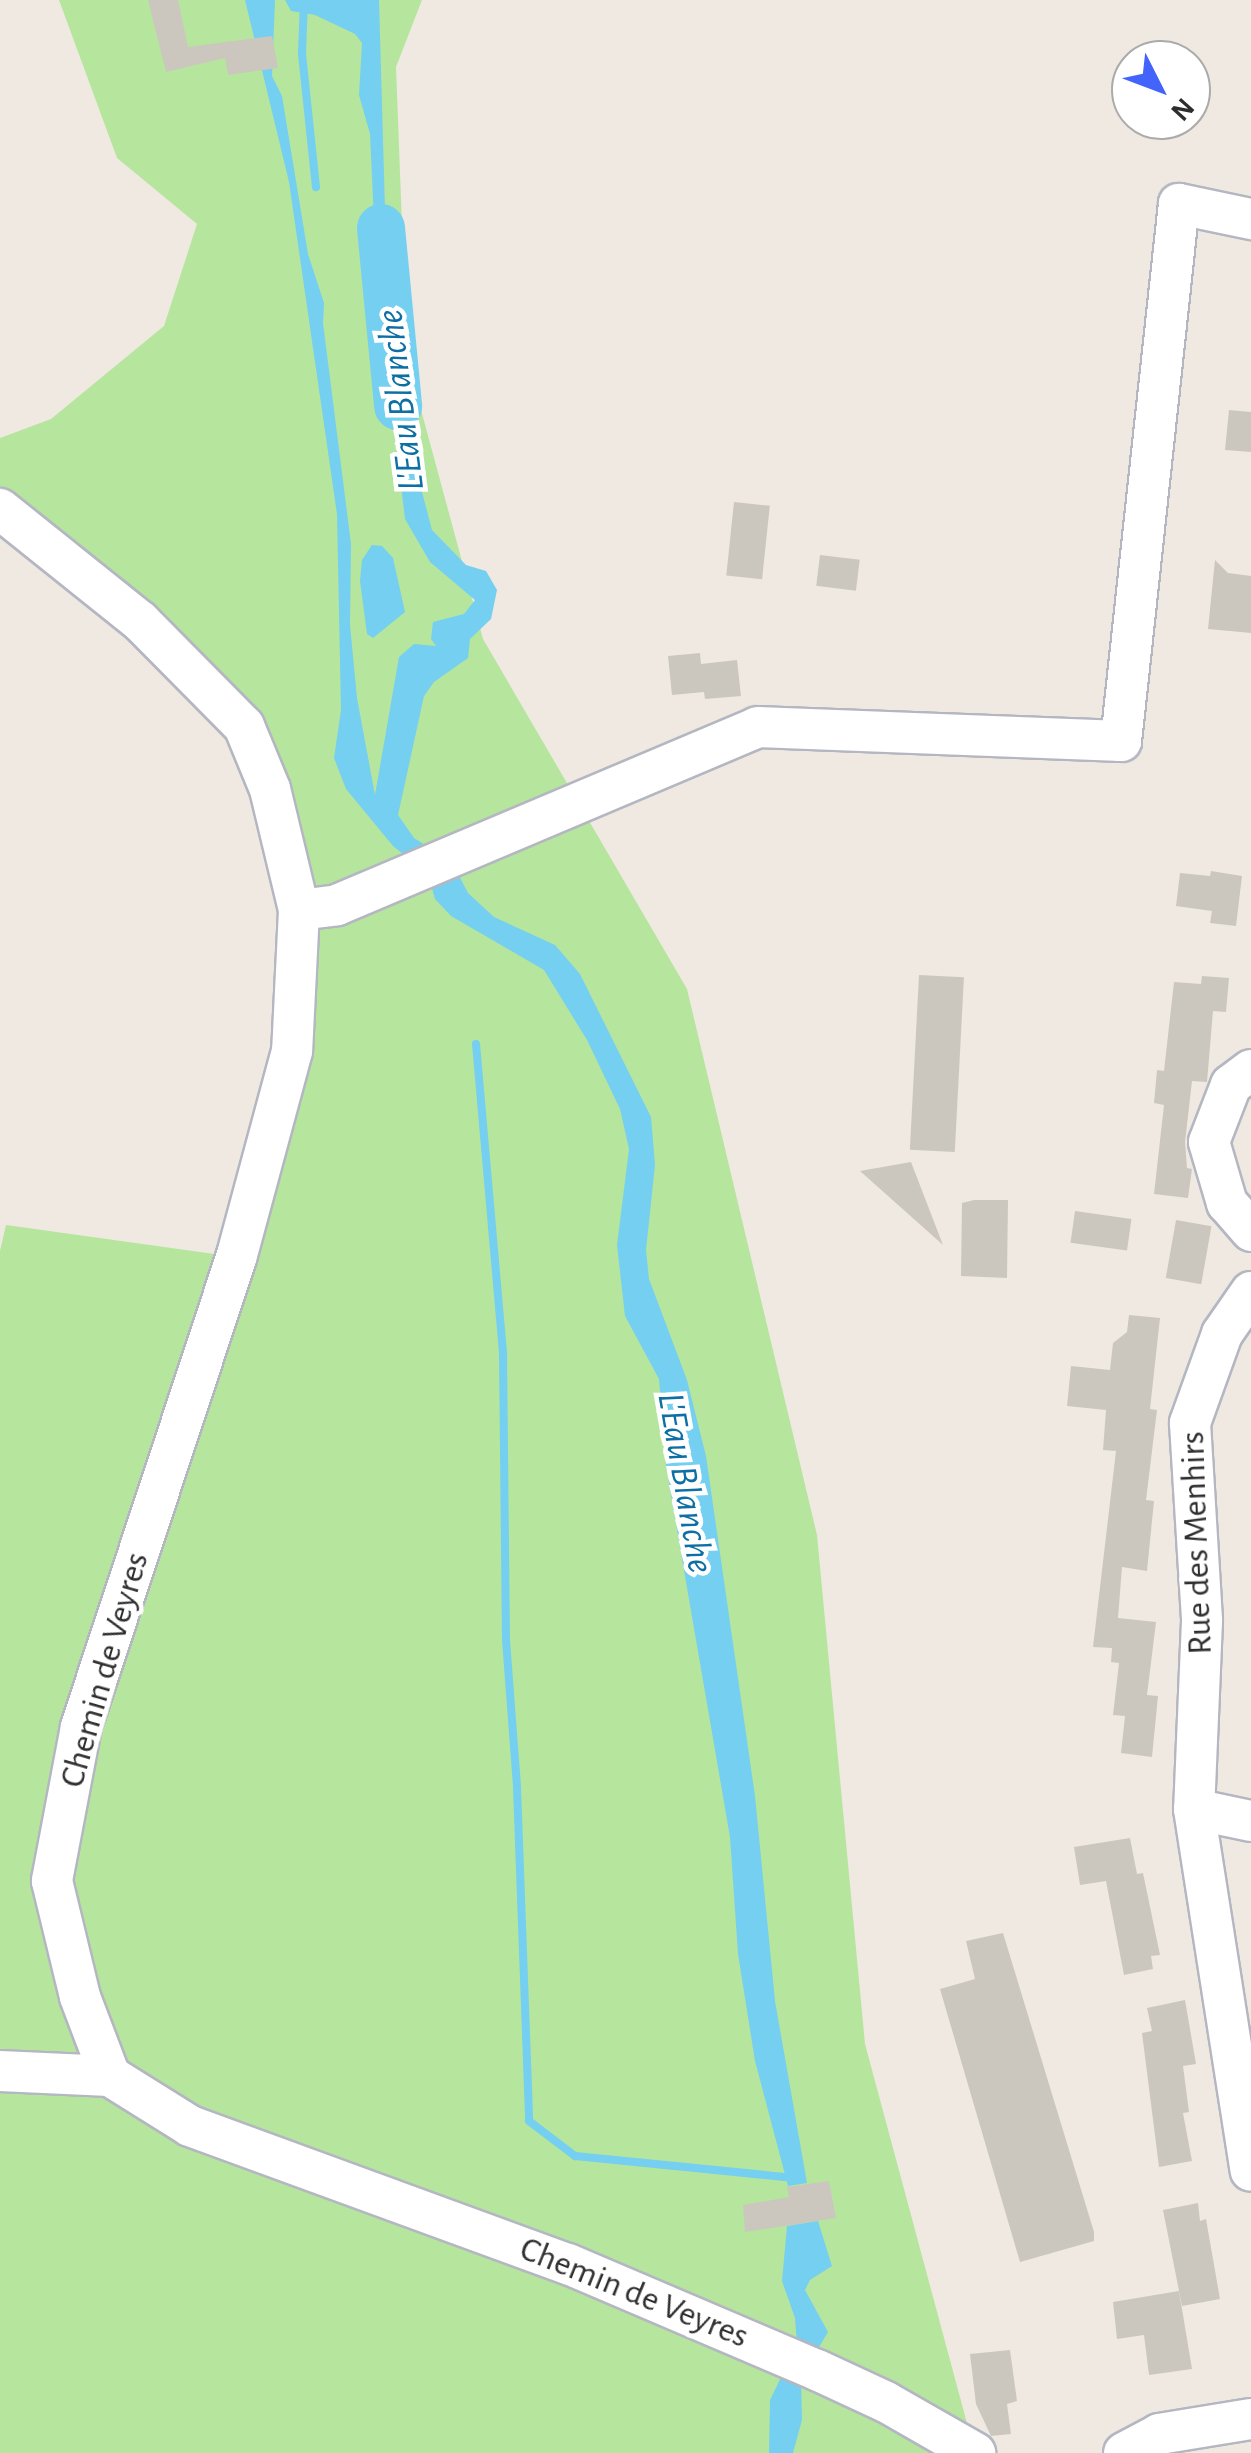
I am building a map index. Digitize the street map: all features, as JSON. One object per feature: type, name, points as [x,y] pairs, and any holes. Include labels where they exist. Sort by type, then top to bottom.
[{"type":"street","points":[[299,910],[337,905],[758,727],[1121,741],[1179,204],[1251,219]]},
{"type":"street","name":"Chemin de Veyres","points":[[0,509],[140,621],[244,726],[270,789],[299,910],[292,1051],[236,1258],[81,1726],[52,1881],[80,1997],[110,2076],[190,2126],[568,2264],[817,2370],[975,2453]]},
{"type":"street","points":[[1251,1070],[1231,1085],[1209,1142],[1227,1202],[1251,1231]]},
{"type":"street","name":"Rue des Menhirs","points":[[1251,1292],[1222,1334],[1190,1423],[1202,1621],[1194,1808],[1251,2171]]},
{"type":"street","points":[[1194,1808],[1251,1821]]},
{"type":"street","points":[[0,2071],[110,2076]]},
{"type":"street","points":[[1124,2453],[1159,2434],[1251,2419]]},
{"type":"green space","points":[[59,0],[422,0],[396,67],[407,358],[483,639],[687,989],[817,1535],[865,2044],[975,2453],[0,2453],[0,1251],[6,1225],[236,1257],[299,910],[244,726],[0,509],[0,438],[51,419],[164,326],[197,224],[117,158]]},
{"type":"water","points":[[245,0],[275,0],[272,76],[282,96],[308,254],[324,303],[323,323],[351,544],[350,625],[357,698],[375,795],[399,657],[414,644],[436,646],[431,639],[433,622],[464,614],[475,600],[430,562],[405,519],[377,285],[370,134],[359,95],[362,43],[355,34],[315,15],[291,11],[285,0],[379,0],[388,315],[399,405],[432,530],[466,565],[486,571],[497,590],[491,619],[470,639],[468,658],[434,682],[424,696],[398,815],[414,838],[452,862],[468,893],[494,917],[555,945],[580,974],[651,1117],[655,1165],[646,1250],[649,1279],[687,1380],[706,1456],[755,1796],[775,2001],[807,2183],[788,2186],[755,2061],[738,1954],[730,1837],[666,1466],[659,1379],[625,1316],[617,1245],[629,1149],[620,1109],[587,1040],[544,970],[451,916],[435,899],[428,874],[393,846],[346,789],[334,758],[341,710],[337,514],[289,182]]},
{"type":"water","points":[[372,545],[382,546],[393,558],[405,612],[373,638],[367,634],[360,581],[362,560]]},
{"type":"water","points":[[818,2221],[832,2266],[810,2280],[805,2290],[828,2332],[801,2377],[802,2420],[793,2453],[769,2453],[770,2400],[797,2344],[795,2318],[782,2281],[787,2226]]},
{"type":"building","points":[[148,0],[178,0],[188,47],[272,36],[278,68],[228,75],[225,58],[166,72]]},
{"type":"building","points":[[1229,410],[1251,412],[1251,452],[1225,450]]},
{"type":"building","points":[[734,502],[770,506],[762,579],[726,576]]},
{"type":"building","points":[[820,555],[860,560],[856,591],[816,586]]},
{"type":"building","points":[[1215,560],[1228,573],[1251,576],[1251,633],[1208,629]]},
{"type":"building","points":[[700,653],[701,664],[737,660],[741,696],[705,699],[704,692],[672,695],[668,656]]},
{"type":"building","points":[[1211,871],[1242,876],[1236,926],[1210,923],[1212,911],[1176,906],[1180,873],[1210,876]]},
{"type":"building","points":[[919,975],[964,977],[955,1152],[910,1150]]},
{"type":"building","points":[[1202,976],[1229,978],[1226,1012],[1213,1011],[1207,1082],[1192,1081],[1185,1142],[1187,1168],[1192,1169],[1188,1198],[1154,1194],[1164,1105],[1154,1103],[1157,1070],[1164,1071],[1174,982],[1201,984]]},
{"type":"building","points":[[911,1162],[943,1245],[860,1171]]},
{"type":"building","points":[[1008,1200],[1007,1278],[961,1276],[962,1203]]},
{"type":"building","points":[[1075,1211],[1131,1219],[1127,1251],[1071,1243]]},
{"type":"building","points":[[1176,1220],[1211,1226],[1201,1284],[1166,1278]]},
{"type":"building","points":[[1129,1315],[1160,1318],[1150,1409],[1157,1410],[1146,1500],[1154,1501],[1147,1571],[1122,1567],[1118,1618],[1156,1622],[1147,1695],[1158,1696],[1152,1757],[1121,1753],[1125,1716],[1113,1715],[1119,1663],[1111,1662],[1112,1648],[1093,1647],[1116,1451],[1103,1450],[1106,1410],[1067,1406],[1071,1366],[1110,1370],[1113,1343],[1127,1332]]},
{"type":"building","points":[[1130,1838],[1137,1874],[1143,1873],[1160,1955],[1151,1956],[1153,1969],[1124,1975],[1106,1881],[1080,1885],[1074,1847]]},
{"type":"building","points":[[1003,1933],[1094,2232],[1094,2241],[1020,2262],[940,1989],[975,1979],[966,1941]]},
{"type":"building","points":[[1185,2000],[1196,2064],[1183,2066],[1189,2112],[1183,2113],[1192,2161],[1159,2167],[1142,2033],[1152,2031],[1147,2008]]},
{"type":"building","points":[[829,2181],[836,2218],[745,2232],[743,2205],[789,2197],[787,2187]]},
{"type":"building","points":[[1198,2203],[1200,2221],[1206,2219],[1220,2299],[1182,2306],[1163,2210]]},
{"type":"building","points":[[1179,2291],[1192,2369],[1149,2375],[1144,2335],[1117,2339],[1113,2302]]},
{"type":"building","points":[[1010,2350],[1017,2401],[1007,2404],[1011,2434],[991,2436],[976,2404],[970,2354]]},
{"type":"waterway","name":"L'Eau Blanche","points":[[304,0],[302,54],[316,187]]},
{"type":"waterway","name":"L'Eau Blanche","points":[[381,228],[398,406]]},
{"type":"waterway","name":"L'Eau Blanche","points":[[476,1044],[503,1355],[506,1640],[517,1788],[529,2121],[575,2156],[787,2177]]}]
